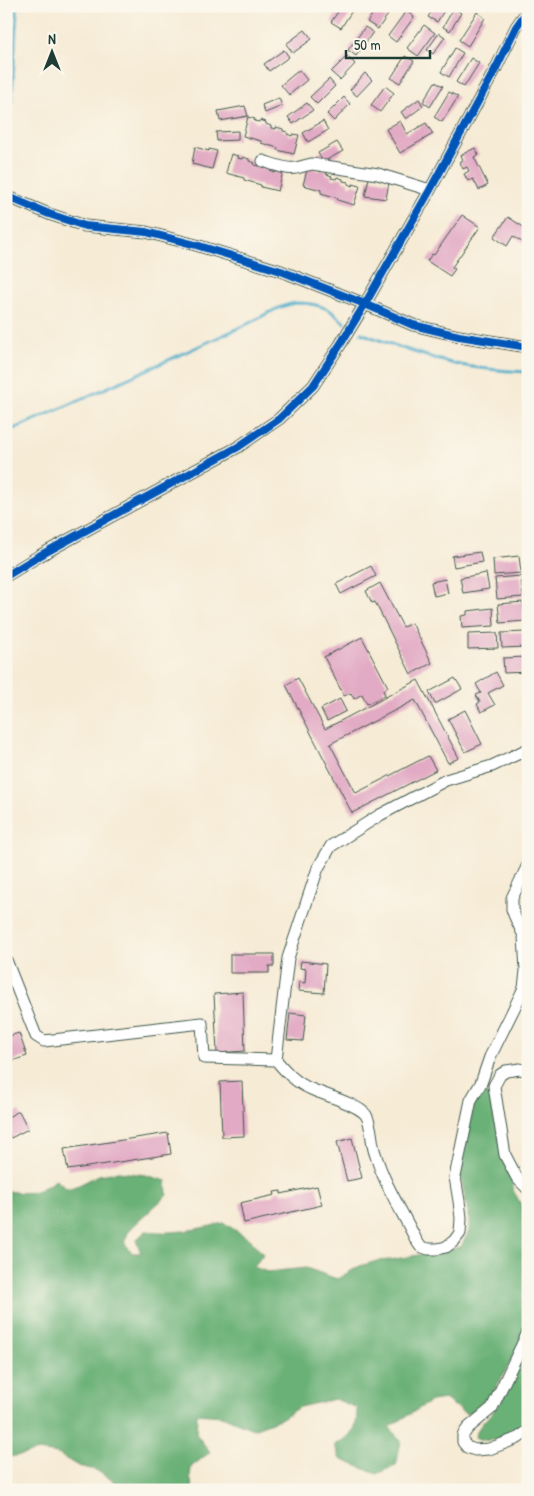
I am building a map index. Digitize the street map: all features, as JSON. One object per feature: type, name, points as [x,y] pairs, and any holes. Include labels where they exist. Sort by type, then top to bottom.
[{"type":"street","points":[[6,576],[238,446],[279,419],[313,386],[365,304],[430,190],[516,27],[528,10]]},
{"type":"street","points":[[263,161],[288,168],[312,164],[378,174],[430,190]]},
{"type":"street","points":[[6,196],[49,214],[85,226],[146,232],[281,271],[365,304],[412,325],[459,336],[528,347]]},
{"type":"street","points":[[528,749],[492,766],[446,780],[380,815],[331,846],[318,868],[288,958],[276,1060],[290,1077],[310,1089],[361,1110],[367,1116],[374,1152],[393,1196],[420,1246],[428,1249],[446,1247],[454,1242],[460,1233],[459,1201],[455,1177],[471,1100],[481,1084],[490,1057],[524,988],[526,972],[524,936],[512,909],[512,898],[528,865]]},
{"type":"street","points":[[6,960],[36,1036],[44,1041],[202,1023],[204,1058],[276,1060]]},
{"type":"street","points":[[528,1071],[520,1069],[506,1070],[500,1075],[494,1086],[505,1155],[516,1178],[528,1189]]},
{"type":"street","points":[[528,1332],[492,1408],[468,1428],[463,1435],[463,1442],[467,1447],[475,1450],[489,1449],[518,1438],[528,1431]]},
{"type":"green space","points":[[485,1092],[489,1097],[504,1160],[513,1182],[513,1190],[523,1208],[528,1212],[528,1322],[511,1361],[484,1408],[466,1414],[445,1399],[431,1401],[389,1427],[401,1441],[396,1465],[377,1474],[340,1459],[335,1445],[353,1431],[357,1408],[335,1399],[299,1407],[282,1418],[253,1429],[222,1416],[197,1414],[196,1434],[210,1452],[191,1467],[190,1477],[193,1490],[128,1490],[96,1470],[78,1466],[58,1454],[38,1451],[6,1457],[6,1191],[32,1192],[56,1180],[67,1189],[99,1175],[118,1172],[146,1175],[166,1181],[167,1195],[130,1229],[124,1242],[132,1253],[141,1253],[136,1240],[146,1231],[175,1232],[224,1223],[249,1239],[263,1254],[254,1267],[267,1272],[306,1268],[337,1279],[360,1266],[377,1261],[461,1247],[469,1231],[469,1217],[461,1177],[462,1156],[475,1100],[480,1093]]},
{"type":"green space","points":[[528,1346],[528,1427],[495,1440],[475,1437],[479,1428],[497,1406],[512,1382]]},
{"type":"building","points":[[342,6],[355,6],[341,28],[331,22]]},
{"type":"building","points":[[378,6],[394,6],[378,29],[367,22]]},
{"type":"building","points":[[435,6],[447,6],[437,22],[428,17]]},
{"type":"building","points":[[454,8],[461,13],[450,31],[443,27]]},
{"type":"building","points":[[406,11],[414,17],[396,42],[388,36]]},
{"type":"building","points":[[477,12],[485,18],[468,46],[459,40]]},
{"type":"building","points":[[424,25],[435,33],[418,56],[407,48]]},
{"type":"building","points":[[365,27],[373,32],[356,56],[348,50]]},
{"type":"building","points":[[305,30],[312,39],[293,53],[286,44]]},
{"type":"building","points":[[439,33],[445,37],[433,54],[427,50]]},
{"type":"building","points":[[455,48],[463,53],[449,77],[441,72]]},
{"type":"building","points":[[284,50],[289,57],[269,71],[264,64]]},
{"type":"building","points":[[347,56],[355,64],[340,80],[331,72]]},
{"type":"building","points":[[405,56],[414,61],[400,83],[391,78]]},
{"type":"building","points":[[471,58],[479,63],[464,87],[456,82]]},
{"type":"building","points":[[299,70],[307,80],[289,95],[281,85]]},
{"type":"building","points":[[365,73],[372,80],[357,96],[350,90]]},
{"type":"building","points":[[329,79],[335,86],[317,104],[310,97]]},
{"type":"building","points":[[435,82],[443,86],[430,107],[423,102]]},
{"type":"building","points":[[385,86],[394,93],[380,112],[371,105]]},
{"type":"building","points":[[449,92],[458,97],[442,122],[434,117]]},
{"type":"building","points":[[344,97],[350,104],[334,121],[327,114]]},
{"type":"building","points":[[279,98],[282,106],[265,113],[262,105]]},
{"type":"building","points":[[419,99],[423,106],[406,119],[401,112]]},
{"type":"building","points":[[307,103],[313,110],[293,124],[288,117]]},
{"type":"building","points":[[245,106],[248,116],[220,121],[218,111]]},
{"type":"building","points":[[248,117],[255,119],[254,121],[266,122],[271,128],[283,129],[283,131],[288,132],[287,134],[292,136],[293,134],[299,135],[294,154],[277,150],[278,148],[243,136]]},
{"type":"building","points":[[323,121],[328,130],[308,142],[303,133]]},
{"type":"building","points":[[400,121],[407,134],[426,123],[433,134],[400,153],[386,129]]},
{"type":"building","points":[[238,131],[238,140],[217,141],[216,132]]},
{"type":"building","points":[[337,142],[343,151],[323,162],[318,153]]},
{"type":"building","points":[[195,147],[217,151],[212,169],[192,164]]},
{"type":"building","points":[[475,148],[479,155],[474,157],[488,185],[479,190],[473,179],[468,181],[464,174],[469,171],[467,167],[463,169],[460,162],[463,160],[461,155]]},
{"type":"building","points":[[231,154],[238,156],[237,158],[249,159],[249,161],[255,163],[254,165],[266,166],[266,168],[271,169],[270,171],[275,173],[276,171],[283,172],[278,191],[261,187],[261,185],[244,180],[244,178],[226,173]]},
{"type":"building","points":[[308,166],[320,171],[320,169],[327,171],[326,174],[332,176],[331,178],[336,179],[337,177],[352,186],[353,184],[360,186],[354,205],[321,193],[321,190],[303,185]]},
{"type":"building","points":[[369,178],[389,182],[386,199],[365,196]]},
{"type":"building","points":[[462,215],[480,227],[452,267],[455,269],[450,276],[427,261],[432,254],[434,255]]},
{"type":"building","points":[[508,217],[528,230],[528,246],[513,236],[507,246],[494,237]]},
{"type":"building","points":[[480,552],[482,562],[454,567],[452,556]]},
{"type":"building","points":[[519,556],[521,573],[494,575],[493,559]]},
{"type":"building","points":[[371,566],[376,576],[341,594],[336,584]]},
{"type":"building","points":[[486,573],[489,589],[463,593],[460,578]]},
{"type":"building","points":[[521,576],[523,597],[497,599],[495,578]]},
{"type":"building","points":[[445,579],[448,593],[434,596],[431,582]]},
{"type":"building","points":[[380,583],[403,627],[412,623],[432,663],[411,674],[375,602],[372,603],[366,591]]},
{"type":"building","points":[[523,602],[525,621],[500,623],[498,604]]},
{"type":"building","points":[[493,608],[494,626],[462,628],[461,616],[467,615],[467,611]]},
{"type":"building","points":[[526,632],[526,647],[502,648],[501,633]]},
{"type":"building","points":[[497,633],[498,648],[468,649],[468,634]]},
{"type":"building","points":[[362,637],[388,687],[383,690],[385,695],[367,704],[362,694],[354,699],[351,693],[344,696],[324,657]]},
{"type":"building","points":[[527,657],[528,672],[504,673],[503,658]]},
{"type":"building","points":[[496,672],[503,685],[488,693],[495,705],[481,712],[477,704],[480,702],[476,695],[481,693],[476,684]]},
{"type":"building","points":[[298,678],[325,729],[418,680],[459,758],[448,763],[415,700],[330,744],[356,793],[428,756],[436,770],[352,813],[286,685]]},
{"type":"building","points":[[455,678],[462,689],[435,704],[429,692]]},
{"type":"building","points":[[340,699],[346,711],[327,721],[321,709]]},
{"type":"building","points":[[465,710],[482,744],[465,752],[448,719]]},
{"type":"building","points":[[230,954],[274,954],[274,966],[269,966],[269,973],[230,973]]},
{"type":"building","points":[[301,961],[326,964],[324,993],[298,991],[299,982],[305,983],[306,969],[300,968]]},
{"type":"building","points":[[243,992],[245,1051],[217,1053],[214,994]]},
{"type":"building","points":[[290,1013],[306,1015],[303,1041],[287,1040]]},
{"type":"building","points":[[19,1033],[27,1056],[6,1063],[6,1037]]},
{"type":"building","points":[[242,1081],[244,1136],[222,1137],[220,1082]]},
{"type":"building","points":[[19,1111],[28,1129],[11,1138],[6,1129],[6,1118]]},
{"type":"building","points":[[168,1133],[171,1154],[68,1170],[64,1149]]},
{"type":"building","points":[[352,1138],[362,1178],[347,1181],[337,1142]]},
{"type":"building","points":[[317,1186],[322,1205],[244,1223],[240,1203],[275,1195],[274,1192],[281,1191],[281,1194]]},
{"type":"waterway","points":[[6,166],[10,128],[16,6]]},
{"type":"waterway","points":[[6,432],[239,328],[283,306],[298,303],[317,305],[330,310],[345,323]]},
{"type":"waterway","points":[[361,333],[455,364],[528,372]]},
{"type":"cycle path","points":[[6,576],[238,447],[279,419],[313,386],[365,304],[430,190],[516,27],[528,10]]},
{"type":"cycle path","points":[[6,196],[49,214],[85,226],[146,232],[281,271],[413,325],[459,336],[528,347]]}]
